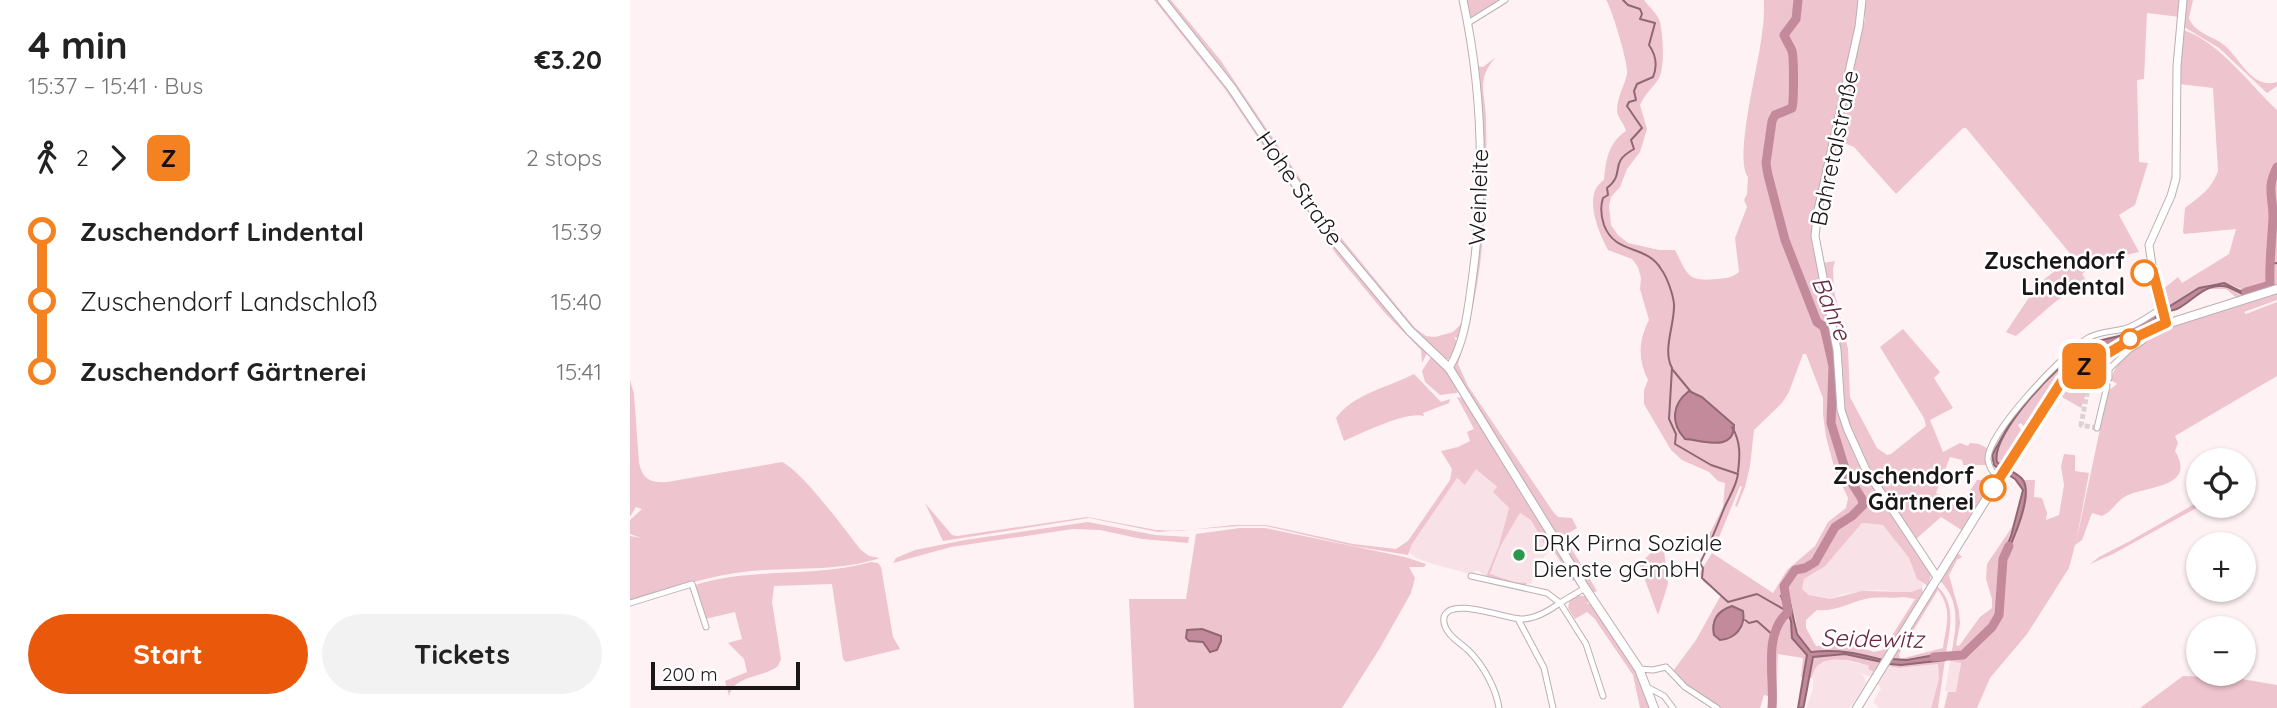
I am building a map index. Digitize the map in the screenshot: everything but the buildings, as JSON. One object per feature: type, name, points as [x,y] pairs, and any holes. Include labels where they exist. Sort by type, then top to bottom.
[{"type":"main road","name":"Hohe Straße","points":[[1162,0],[1231,87],[1330,235],[1410,331],[1448,368],[1585,588],[1639,669],[1654,708]]},
{"type":"main road","points":[[1857,708],[1937,576],[2062,381],[2141,334],[2163,314],[2277,289]]},
{"type":"street","name":"Weinleite","points":[[1448,368],[1457,351],[1464,327],[1478,242],[1480,115],[1463,0]]},
{"type":"street","points":[[1468,23],[1505,0]]},
{"type":"street","name":"Bahretalstraße","points":[[1862,0],[1859,27],[1818,210],[1815,236],[1837,350],[1841,410],[1853,444],[1866,470],[1937,576]]},
{"type":"street","points":[[2003,473],[1988,461],[1991,448],[2012,415],[2053,366],[2095,334],[2129,327],[2163,314],[2150,245],[2176,178],[2177,66],[2183,3]]},
{"type":"street","points":[[2100,375],[2141,343],[2144,339],[2141,334]]},
{"type":"street","points":[[2109,369],[2109,379]]},
{"type":"street","points":[[2097,428],[2108,386]]},
{"type":"street","points":[[1471,576],[1547,593],[1560,603],[1586,644],[1603,696]]},
{"type":"street","points":[[630,603],[692,584],[706,627]]},
{"type":"street","points":[[1499,708],[1495,693],[1478,662],[1448,632],[1444,618],[1448,611],[1458,608],[1477,610],[1518,619],[1542,615],[1585,588]]},
{"type":"street","points":[[1518,619],[1544,668],[1553,708]]},
{"type":"street","points":[[1639,669],[1667,667],[1685,687],[1717,708]]},
{"type":"street","points":[[1647,687],[1662,695],[1673,708]]},
{"type":"shaded area","points":[[1154,0],[1159,0],[1228,88],[1314,216],[1428,351],[1422,363],[1421,350],[1384,312],[1337,255],[1225,89]]},
{"type":"shaded area","points":[[1166,0],[1171,0],[1221,61],[1334,229],[1415,328],[1426,336],[1435,337],[1453,332],[1461,324],[1465,308],[1461,334],[1458,338],[1454,337],[1458,344],[1449,359],[1445,359],[1411,328],[1345,250]]},
{"type":"shaded area","points":[[1465,0],[1500,0],[1471,17]]},
{"type":"shaded area","points":[[1606,0],[1644,0],[1659,19],[1663,51],[1659,78],[1640,105],[1647,129],[1640,152],[1627,169],[1620,187],[1611,197],[1611,225],[1628,243],[1659,250],[1675,250],[1690,275],[1707,280],[1729,277],[1739,272],[1735,238],[1747,207],[1744,200],[1748,177],[1744,167],[1745,131],[1763,29],[1764,0],[1859,0],[1853,48],[1813,223],[1813,235],[1834,350],[1844,429],[1856,459],[1931,575],[1928,586],[1917,579],[1909,558],[1883,525],[1862,523],[1825,566],[1804,579],[1802,589],[1809,595],[1830,599],[1862,591],[1911,592],[1922,588],[1923,594],[1883,660],[1847,652],[1811,652],[1797,634],[1796,621],[1787,594],[1784,608],[1791,621],[1792,638],[1807,655],[1804,678],[1801,677],[1803,658],[1778,654],[1776,698],[1764,695],[1760,708],[1720,708],[1686,686],[1673,671],[1696,640],[1721,595],[1704,582],[1699,574],[1712,553],[1773,593],[1787,570],[1815,546],[1828,522],[1846,508],[1848,498],[1835,470],[1826,437],[1823,398],[1806,354],[1803,354],[1789,392],[1782,403],[1754,430],[1750,466],[1737,507],[1735,506],[1742,487],[1740,486],[1710,552],[1702,549],[1723,507],[1725,483],[1718,481],[1709,472],[1682,460],[1671,450],[1644,404],[1644,390],[1648,380],[1642,365],[1641,350],[1649,320],[1640,289],[1641,278],[1632,259],[1608,250],[1594,213],[1594,194],[1597,186],[1604,180],[1609,152],[1615,141],[1626,131],[1617,111],[1627,68]],"holes":[[[1689,391],[1708,403],[1734,431],[1726,440],[1713,443],[1696,440],[1675,410],[1681,398]],[[1870,598],[1915,599],[1883,650],[1874,652],[1852,645],[1816,646],[1806,628],[1806,620],[1817,610]],[[1725,608],[1745,620],[1741,629],[1730,639],[1712,624]]]},
{"type":"shaded area","points":[[1864,0],[2181,0],[2180,17],[2147,13],[2144,79],[2137,80],[2139,162],[2148,163],[2135,205],[2119,215],[2139,252],[2090,263],[2075,255],[2073,258],[2087,270],[2082,274],[2086,280],[2055,302],[2016,336],[2006,332],[2038,284],[2073,257],[1966,128],[1896,194],[1854,147],[1837,140],[1862,23],[1865,21]]},
{"type":"shaded area","points":[[2185,0],[2193,0],[2189,18],[2195,27],[2224,45],[2253,77],[2268,83],[2277,82],[2277,86],[2267,93],[2219,48],[2184,27]]},
{"type":"shaded area","points":[[2183,30],[2210,44],[2222,54],[2277,110],[2277,285],[2238,299],[2226,289],[2208,289],[2224,285],[2239,294],[2254,288],[2241,289],[2227,284],[2215,283],[2200,288],[2167,308],[2162,290],[2178,277],[2182,283],[2229,254],[2236,229],[2183,232],[2185,208],[2208,188],[2218,171],[2213,88],[2179,84]]},
{"type":"shaded area","points":[[1496,57],[1486,72],[1483,86],[1486,181],[1479,273],[1458,364],[1468,386],[1554,513],[1558,517],[1572,518],[1577,528],[1567,534],[1572,544],[1570,546],[1597,591],[1595,592],[1582,577],[1454,369],[1479,242],[1477,66],[1483,67]]},
{"type":"shaded area","points":[[1835,261],[1834,291],[1848,349],[1850,397],[1877,448],[1887,455],[1891,454],[1926,426],[1924,418],[1880,347],[1903,329],[1940,372],[1934,378],[1953,408],[1930,420],[1943,452],[1960,443],[1968,446],[1970,443],[1979,444],[1989,449],[1987,465],[1963,465],[1962,460],[1950,457],[1936,493],[1950,498],[1949,502],[1959,508],[1977,480],[1993,480],[1963,531],[1941,517],[1916,539],[1861,455],[1845,409],[1840,349],[1823,263]]},
{"type":"shaded area","points":[[2224,283],[2240,291],[2255,288],[2255,291],[2243,294],[2228,287],[2214,286],[2181,307],[2168,311],[2167,308],[2199,288]]},
{"type":"shaded area","points":[[2277,293],[2277,300],[2244,312],[2246,314],[2277,302],[2277,376],[2175,436],[2180,472],[2175,478],[2157,487],[2128,495],[2102,516],[2092,513],[2082,540],[2075,545],[2069,568],[2027,634],[1990,678],[1977,708],[1944,708],[1948,692],[1956,692],[1961,663],[1950,661],[1955,609],[1940,581],[1958,553],[1962,557],[1957,560],[1949,575],[1959,611],[1960,624],[1956,645],[1959,646],[1980,617],[1992,608],[1986,579],[1987,564],[2012,527],[2021,499],[2004,553],[2006,554],[2026,490],[2023,480],[2035,480],[2034,497],[2042,498],[2047,513],[2046,520],[2059,515],[2064,485],[2061,466],[2064,454],[2075,455],[2075,471],[2089,473],[2076,543],[2108,391],[2117,384],[2111,380],[2123,358],[2144,342],[2144,335]]},
{"type":"shaded area","points":[[2155,315],[2157,319],[2124,340],[2110,347],[2084,349],[2059,368],[2029,400],[2004,435],[1997,462],[2003,467],[2001,471],[1994,465],[1992,455],[2014,416],[2067,355],[2085,344],[2119,336]]},
{"type":"shaded area","points":[[1431,357],[1446,370],[1458,390],[1457,393],[1440,395],[1425,382],[1422,371]]},
{"type":"shaded area","points":[[2059,368],[2064,375],[2028,428],[2021,423],[2018,425],[2024,435],[2003,467],[1996,459],[2003,436],[2020,410]]},
{"type":"shaded area","points":[[2091,368],[2098,368],[2084,377],[2086,380],[2091,379],[2081,408],[2062,397],[2070,385],[2068,382]]},
{"type":"shaded area","points":[[1414,374],[1441,402],[1450,399],[1449,403],[1423,413],[1424,416],[1416,415],[1396,420],[1344,441],[1336,418],[1343,410],[1362,397]]},
{"type":"shaded area","points":[[630,380],[634,394],[639,463],[648,479],[667,482],[782,462],[812,489],[861,550],[869,556],[880,558],[832,567],[735,573],[689,583],[630,602],[630,536],[641,538],[630,534],[630,520],[642,509],[636,507],[630,517]]},
{"type":"shaded area","points":[[1689,391],[1702,397],[1734,425],[1729,439],[1716,443],[1685,439],[1680,433],[1675,420],[1676,408]]},
{"type":"shaded area","points":[[1457,397],[1463,398],[1577,579],[1573,581],[1551,547],[1548,551],[1531,520],[1520,513],[1501,545],[1490,574],[1514,582],[1527,583],[1526,585],[1486,577],[1499,545],[1509,508],[1493,492],[1497,487],[1476,469],[1465,485],[1457,478],[1412,544],[1408,555],[1353,546],[1266,526],[1193,529],[1266,525],[1353,544],[1396,549],[1408,541],[1450,480],[1452,469],[1441,451],[1470,441],[1467,432],[1474,429]]},
{"type":"shaded area","points":[[1476,468],[1497,488],[1493,492],[1509,508],[1499,545],[1486,577],[1479,571],[1475,571],[1473,575],[1433,564],[1416,558],[1409,552],[1457,477],[1459,481]]},
{"type":"shaded area","points":[[2010,470],[2023,480],[2026,496],[2021,518],[2006,555],[2004,553],[2023,490],[2015,479],[2007,474]]},
{"type":"shaded area","points":[[925,503],[952,535],[957,536],[1087,517],[1174,531],[1158,532],[1089,518],[943,541]]},
{"type":"shaded area","points":[[2186,509],[2186,514],[2090,564]]},
{"type":"shaded area","points":[[1520,513],[1531,520],[1548,551],[1533,573],[1532,584],[1490,575],[1501,545]]},
{"type":"shaded area","points":[[1088,522],[1155,535],[1189,537],[1188,543],[1142,539],[1100,530],[1073,529],[951,547],[893,563],[896,558],[915,550]]},
{"type":"shaded area","points":[[1862,523],[1883,525],[1890,531],[1909,558],[1917,579],[1923,584],[1922,588],[1911,592],[1876,590],[1844,594],[1830,599],[1809,595],[1802,589],[1804,579],[1816,572]]},
{"type":"shaded area","points":[[1240,528],[1265,528],[1405,557],[1426,564],[1424,567],[1409,567],[1415,578],[1411,593],[1342,708],[1134,708],[1129,599],[1186,599],[1196,534]]},
{"type":"shaded area","points":[[1663,542],[1668,584],[1658,615],[1639,564]]},
{"type":"shaded area","points":[[878,563],[881,567],[893,637],[900,649],[846,662],[843,659],[832,584],[774,586],[772,602],[781,659],[778,666],[772,670],[737,684],[729,696],[725,681],[747,672],[744,659],[728,643],[742,639],[735,612],[705,619],[695,585],[739,576],[827,570]]},
{"type":"shaded area","points":[[1937,586],[1950,609],[1946,653],[1907,660],[1892,659]],"holes":[[[1938,590],[1947,611],[1943,648],[1900,659],[1899,654]]]},
{"type":"shaded area","points":[[1788,594],[1797,634],[1811,652],[1847,652],[1883,660],[1882,662],[1845,654],[1813,657],[1804,705],[1803,708],[1798,708],[1807,655],[1792,638],[1791,621],[1781,596]]},
{"type":"shaded area","points":[[1577,595],[1589,597],[1587,604],[1592,602],[1637,671],[1651,708],[1640,708],[1633,675],[1594,618],[1587,612],[1575,619],[1568,608],[1570,599]]},
{"type":"shaded area","points":[[1732,606],[1743,611],[1743,622],[1735,635],[1720,640],[1714,635],[1714,621],[1722,611]]},
{"type":"shaded area","points":[[1202,629],[1221,636],[1217,650],[1210,652],[1203,642],[1189,641],[1186,638],[1187,630]]},
{"type":"shaded area","points":[[1946,653],[1945,660],[1889,664],[1892,659],[1907,660]]},
{"type":"shaded area","points":[[1833,654],[1882,662],[1874,672],[1868,669],[1869,666],[1853,662],[1827,661],[1820,664],[1812,678],[1809,678],[1812,657]]},
{"type":"shaded area","points":[[1835,658],[1869,666],[1868,669],[1874,672],[1871,677],[1860,673],[1866,683],[1850,708],[1806,708],[1813,689],[1813,670],[1819,664]]},
{"type":"shaded area","points":[[1945,660],[1938,708],[1931,708],[1939,679],[1938,664],[1899,668],[1888,666],[1889,664],[1915,664]]},
{"type":"shaded area","points":[[1950,661],[1961,663],[1956,693],[1945,691]]},
{"type":"shaded area","points":[[1938,664],[1939,679],[1931,708],[1879,708],[1873,702],[1881,689],[1877,683],[1888,666],[1899,668]]},
{"type":"shaded area","points":[[2183,676],[2186,676],[2186,686],[2256,686],[2256,681],[2277,685],[2277,708],[2140,708]]},
{"type":"waterway","points":[[1623,0],[1640,9],[1640,19],[1655,23],[1649,45],[1656,64],[1653,77],[1637,84],[1634,91],[1636,100],[1629,102],[1627,106],[1642,128],[1631,140],[1634,149],[1621,159],[1616,177],[1607,188],[1608,195],[1603,198],[1601,205],[1603,222],[1615,241],[1655,261],[1671,291],[1674,304],[1668,353],[1672,368],[1669,419],[1676,434],[1675,444],[1711,465],[1738,474],[1700,563],[1703,568],[1702,578],[1728,602],[1757,594],[1785,610]]},
{"type":"waterway","name":"Bahre","points":[[1772,708],[1772,645],[1780,621],[1788,612],[1784,586],[1795,570],[1815,562],[1835,527],[1863,505],[1847,475],[1831,423],[1833,366],[1824,327],[1817,322],[1785,240],[1766,163],[1772,121],[1775,115],[1792,108],[1793,55],[1784,35],[1796,19],[1798,0]]},
{"type":"waterway","name":"Seidewitz","points":[[2246,292],[2270,285],[2273,217],[2271,187],[2277,167]]},
{"type":"waterway","name":"Seidewitz","points":[[2269,264],[2277,263]]},
{"type":"waterway","points":[[1672,369],[1691,392]]},
{"type":"waterway","points":[[1732,427],[1739,449],[1738,472]]},
{"type":"waterway","name":"Seidewitz","points":[[1934,657],[1963,655],[1992,627],[1999,615],[2003,559],[2009,546]]},
{"type":"waterway","points":[[1745,620],[1749,623],[1757,621],[1774,636]]},
{"type":"tunnel","points":[[2097,428],[2081,425],[2089,383],[2100,375]]},
{"type":"bus line","name":"Z","points":[[1993,488],[2062,381],[2151,328],[2166,323],[2153,272],[2144,273]]},
{"type":"place","name":"Zuschendorf Lindental","points":[[2144,273]]},
{"type":"place","name":"Zuschendorf Gärtnerei","points":[[1993,488]]},
{"type":"place","name":"DRK Pirna Soziale Dienste gGmbH","points":[[1519,555]]}]
